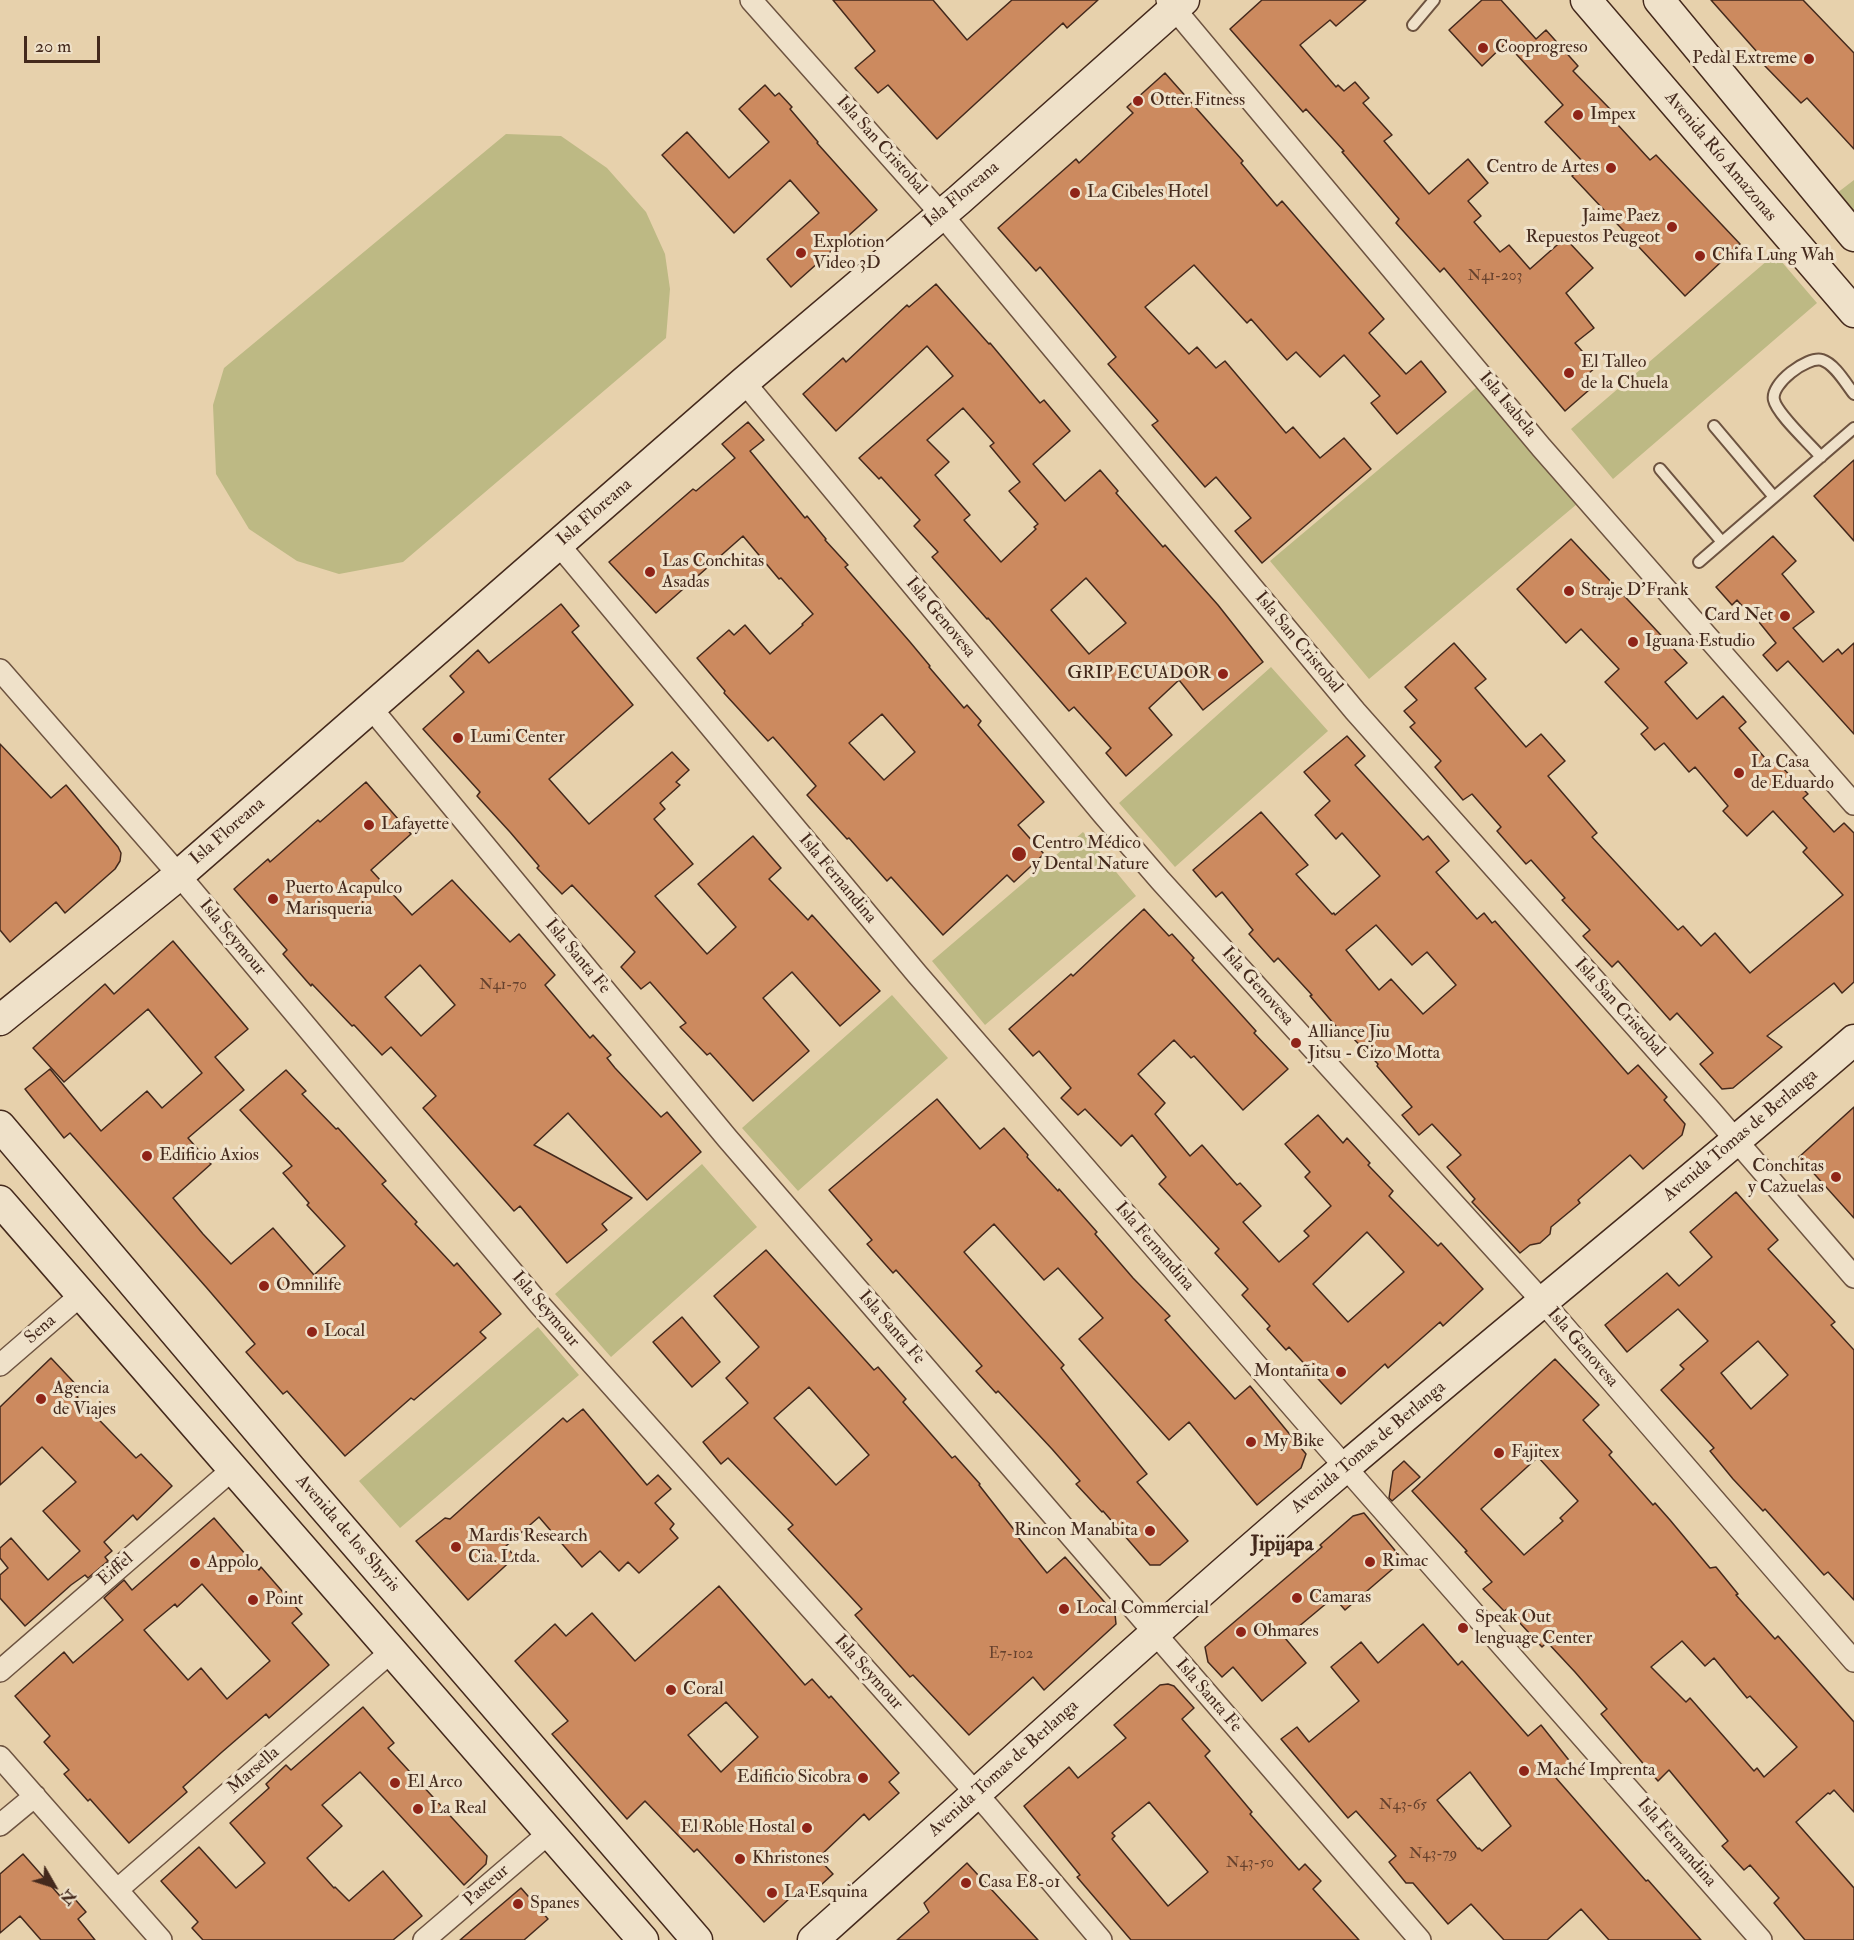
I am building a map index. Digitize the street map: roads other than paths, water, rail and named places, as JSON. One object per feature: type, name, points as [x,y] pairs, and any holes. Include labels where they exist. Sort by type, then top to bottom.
[{"type":"street","name":"Isla San Cristobal","points":[[751,0],[942,215],[1355,711],[1854,1277]]},
{"type":"street","name":"Avenida Río Amazonas","points":[[1586,0],[1854,312]]},
{"type":"street","points":[[1659,0],[1854,236]]},
{"type":"street","name":"Isla Floreana","points":[[0,1020],[179,875],[744,382],[942,215],[1175,3]]},
{"type":"street","name":"Isla Isabela","points":[[1175,3],[1541,447],[1854,804]]},
{"type":"street","name":"Isla Genovesa","points":[[744,382],[1153,872],[1543,1302],[1854,1661]]},
{"type":"street","name":"Isla Fernandina","points":[[559,545],[917,974],[1761,1940]]},
{"type":"street","name":"Isla Seymour","points":[[0,670],[179,875],[540,1305],[976,1795],[1101,1940]]},
{"type":"street","name":"Isla Santa Fe","points":[[371,708],[727,1138],[1420,1940]]},
{"type":"street","name":"Avenida Tomas de Berlanga","points":[[813,1940],[1154,1634],[1346,1467],[1854,1040]]},
{"type":"street","name":"Avenida de los Shyris","points":[[0,1126],[520,1737],[697,1940]]},
{"type":"street","points":[[0,1201],[643,1940]]},
{"type":"street","name":"Sena","points":[[0,1365],[81,1295]]},
{"type":"street","name":"Eiffel","points":[[0,1671],[233,1468]]},
{"type":"street","name":"Marsella","points":[[117,1890],[392,1651]]},
{"type":"street","points":[[0,1756],[161,1940]]},
{"type":"street","points":[[0,1825],[34,1796]]},
{"type":"street","name":"Pasteur","points":[[424,1940],[549,1833]]},
{"type":"lane","points":[[1413,25],[1434,0]]},
{"type":"lane","points":[[1821,457],[1776,408],[1773,398],[1774,389],[1798,368],[1814,360],[1823,360],[1832,367],[1854,394]]},
{"type":"lane","points":[[1714,426],[1774,497]]},
{"type":"lane","points":[[1699,562],[1854,428]]},
{"type":"lane","points":[[1660,469],[1722,542]]},
{"type":"place","name":"Cooprogreso","points":[[1483,48]]},
{"type":"place","name":"Pedal Extreme","points":[[1809,59]]},
{"type":"place","name":"Otter Fitness","points":[[1138,101]]},
{"type":"place","name":"Impex","points":[[1578,115]]},
{"type":"place","name":"Centro de Artes","points":[[1611,168]]},
{"type":"place","name":"La Cibeles Hotel","points":[[1075,193]]},
{"type":"place","name":"Jaime Paez Repuestos Peugeot","points":[[1672,227]]},
{"type":"place","name":"Explotion Video 3D","points":[[801,253]]},
{"type":"place","name":"Chifa Lung Wah","points":[[1700,256]]},
{"type":"place","name":"El Talleo de la Chuela","points":[[1569,373]]},
{"type":"place","name":"Las Conchitas Asadas","points":[[650,572]]},
{"type":"place","name":"Straje D'Frank","points":[[1569,591]]},
{"type":"place","name":"Card Net","points":[[1785,616]]},
{"type":"place","name":"Iguana Estudio","points":[[1633,642]]},
{"type":"place","name":"GRIP ECUADOR","points":[[1223,674]]},
{"type":"place","name":"Lumi Center","points":[[458,738]]},
{"type":"place","name":"La Casa de Eduardo","points":[[1739,773]]},
{"type":"place","name":"Lafayette","points":[[369,825]]},
{"type":"place","name":"Centro Médico y Dental Nature","points":[[1019,854]]},
{"type":"place","name":"Puerto Acapulco Marisqueria","points":[[273,899]]},
{"type":"place","name":"Alliance Jiu Jitsu - Cizo Motta","points":[[1296,1043]]},
{"type":"place","name":"Edificio Axios","points":[[147,1156]]},
{"type":"place","name":"Conchitas y Cazuelas","points":[[1836,1177]]},
{"type":"place","name":"Omnilife","points":[[264,1286]]},
{"type":"place","name":"Local","points":[[312,1332]]},
{"type":"place","name":"Montañita","points":[[1341,1372]]},
{"type":"place","name":"Agencia de Viajes","points":[[41,1399]]},
{"type":"place","name":"My Bike","points":[[1251,1442]]},
{"type":"place","name":"Fajitex","points":[[1499,1453]]},
{"type":"place","name":"Rincon Manabita","points":[[1150,1531]]},
{"type":"place","name":"Mardis Research Cia. Ltda.","points":[[456,1547]]},
{"type":"place","name":"Rimac","points":[[1370,1562]]},
{"type":"place","name":"Appolo","points":[[195,1563]]},
{"type":"place","name":"Camaras","points":[[1297,1598]]},
{"type":"place","name":"Point","points":[[253,1600]]},
{"type":"place","name":"Local Commercial","points":[[1064,1609]]},
{"type":"place","name":"Speak Out lenguage Center","points":[[1463,1628]]},
{"type":"place","name":"Ohmares","points":[[1241,1632]]},
{"type":"place","name":"Coral","points":[[671,1690]]},
{"type":"place","name":"Maché Imprenta","points":[[1524,1771]]},
{"type":"place","name":"Edificio Sicobra","points":[[863,1778]]},
{"type":"place","name":"El Arco","points":[[395,1783]]},
{"type":"place","name":"La Real","points":[[418,1809]]},
{"type":"place","name":"El Roble Hostal","points":[[807,1828]]},
{"type":"place","name":"Khristones","points":[[740,1859]]},
{"type":"place","name":"Casa E8-01","points":[[966,1883]]},
{"type":"place","name":"La Esquina","points":[[772,1893]]},
{"type":"place","name":"Spanes","points":[[518,1904]]},
{"type":"district","name":"Jipijapa","points":[[1282,1545]]}]
